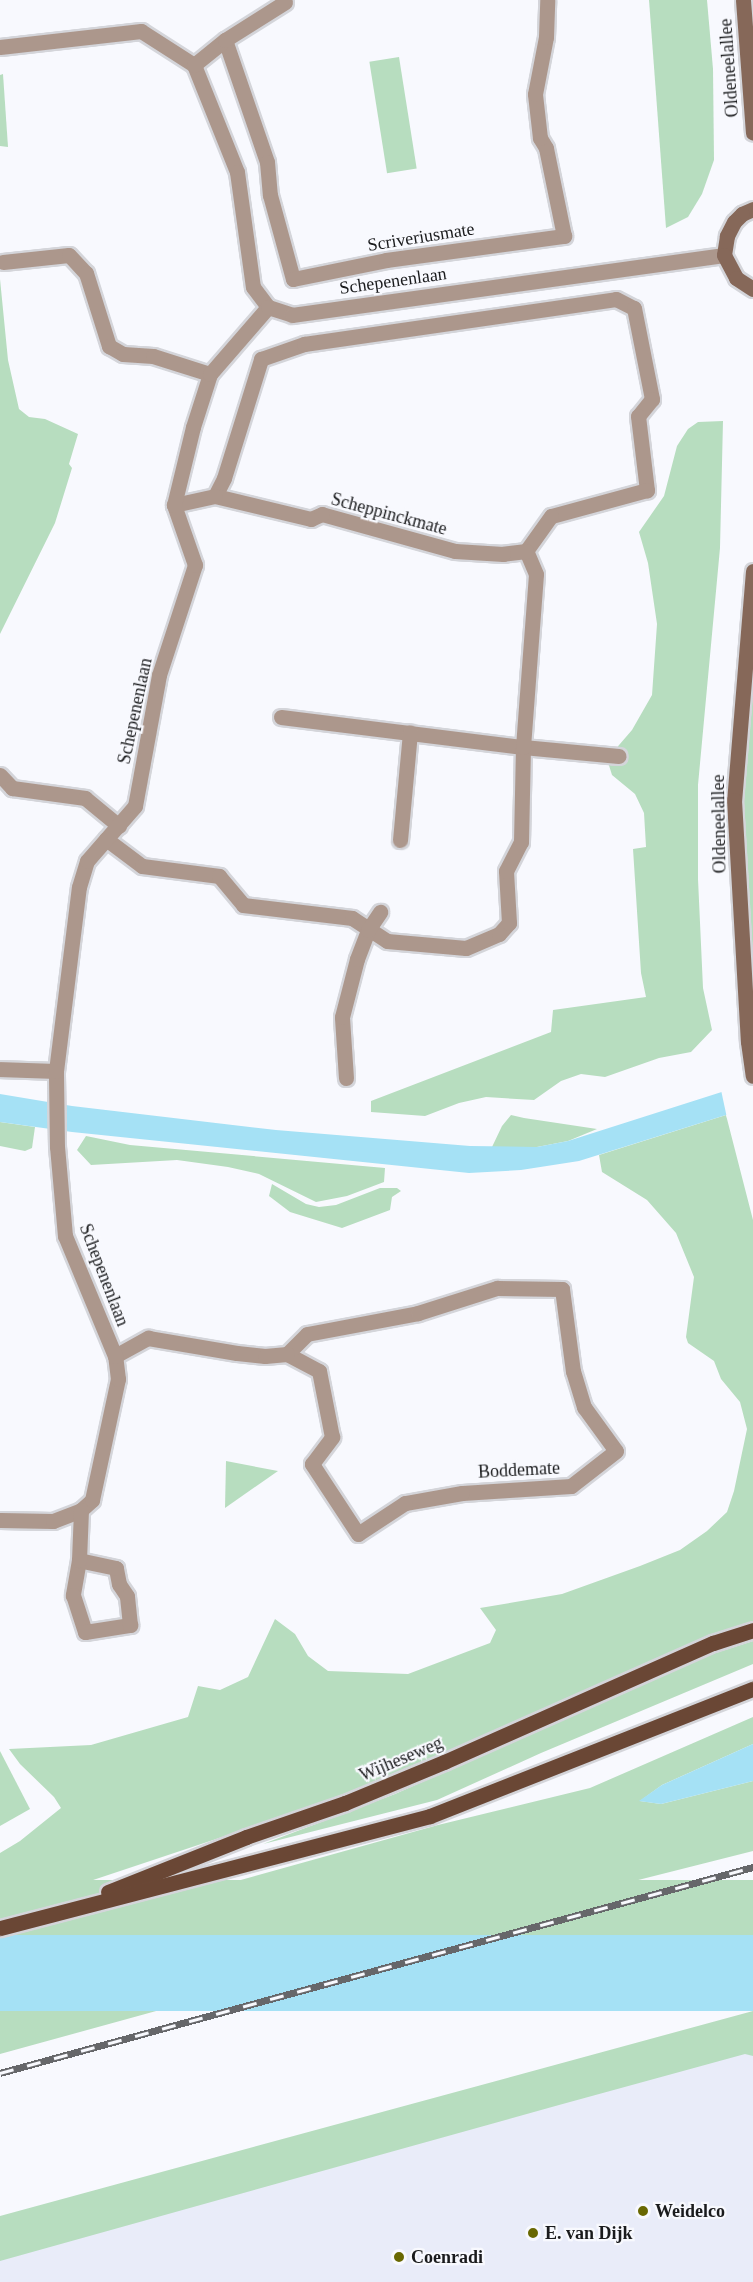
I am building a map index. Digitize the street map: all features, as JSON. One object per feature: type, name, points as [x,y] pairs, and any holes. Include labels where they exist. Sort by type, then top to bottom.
[{"type":"main road","name":"Oldeneelallee","points":[[743,0],[753,133]]},
{"type":"main road","points":[[753,209],[742,214],[734,222],[727,236],[724,255],[736,278],[753,290]]},
{"type":"main road","name":"Oldeneelallee","points":[[753,571],[734,800],[748,1042],[753,1076]]},
{"type":"main road","name":"Wijheseweg","points":[[58,1912],[246,1837],[345,1803],[444,1762],[713,1643],[753,1630]]},
{"type":"main road","name":"Wijheseweg","points":[[0,1928],[257,1863],[430,1816],[753,1689]]},
{"type":"street","name":"Scriveriusmate","points":[[225,40],[267,162],[270,195],[293,279],[386,260],[564,236],[546,148],[540,138],[535,94],[546,37],[547,0]]},
{"type":"street","points":[[194,65],[225,40],[286,1]]},
{"type":"street","points":[[0,47],[141,31],[194,65],[237,172],[254,287],[268,307],[210,374],[193,427],[174,505]]},
{"type":"street","points":[[3,262],[69,255],[86,273],[109,346],[123,354],[153,356],[210,374]]},
{"type":"street","name":"Schepenenlaan","points":[[268,307],[292,315],[724,255]]},
{"type":"street","points":[[106,839],[142,866],[219,876],[243,905],[352,918],[387,940],[466,948],[500,934],[509,923],[506,871],[521,842],[523,747],[536,574],[526,551],[551,516],[647,490],[638,416],[652,399],[634,308],[616,299],[304,344],[261,359],[224,478],[215,496]]},
{"type":"street","name":"Scheppinckmate","points":[[174,505],[215,496],[311,519],[322,514],[455,551],[503,554],[526,551]]},
{"type":"street","name":"Schepenenlaan","points":[[79,1560],[116,1568],[119,1584],[127,1596],[130,1625],[85,1632],[73,1595],[79,1560],[81,1510],[92,1500],[118,1379],[115,1356],[65,1236],[57,1148],[56,1071],[79,887],[87,861],[135,806],[159,675],[195,565],[174,505]]},
{"type":"street","points":[[281,717],[523,747],[619,756]]},
{"type":"street","points":[[400,840],[410,732]]},
{"type":"street","points":[[0,775],[12,788],[84,798],[119,826]]},
{"type":"street","points":[[346,1078],[342,1017],[368,930],[380,912]]},
{"type":"street","points":[[0,1069],[56,1071]]},
{"type":"street","name":"Boddemate","points":[[497,1288],[562,1288],[573,1371],[584,1407],[616,1450],[571,1486],[462,1493],[405,1503],[358,1534],[312,1464],[332,1437],[319,1371],[287,1354],[307,1334],[418,1313],[497,1288]]},
{"type":"street","points":[[115,1356],[148,1338],[237,1353],[265,1356],[287,1354]]},
{"type":"street","points":[[0,1520],[52,1521],[81,1510]]},
{"type":"shaded area","points":[[753,2040],[753,2282],[0,2282],[0,2257]]},
{"type":"green space","points":[[649,0],[707,0],[713,69],[714,160],[702,194],[688,217],[666,228]]},
{"type":"green space","points":[[399,57],[417,169],[387,173],[369,62]]},
{"type":"green space","points":[[3,74],[8,147],[0,146],[0,75]]},
{"type":"green space","points":[[0,279],[8,360],[19,409],[29,417],[45,419],[78,434],[69,464],[72,468],[55,523],[0,634]]},
{"type":"green space","points":[[723,421],[720,548],[698,785],[698,879],[703,988],[712,1030],[691,1052],[659,1058],[605,1077],[581,1074],[561,1081],[534,1100],[486,1097],[459,1103],[425,1116],[371,1112],[371,1101],[551,1032],[553,1010],[646,997],[641,973],[633,849],[646,847],[644,813],[635,794],[612,775],[607,759],[632,730],[652,695],[657,624],[648,563],[639,532],[664,496],[677,446],[688,429],[698,422]]},
{"type":"green space","points":[[753,653],[753,1010],[743,902],[743,807]]},
{"type":"green space","points":[[511,1115],[597,1129],[568,1141],[537,1147],[492,1147],[502,1126]]},
{"type":"green space","points":[[726,1115],[753,1220],[753,1621],[697,1641],[388,1778],[258,1825],[0,1911],[0,1853],[20,1841],[61,1808],[54,1797],[20,1764],[9,1749],[91,1745],[188,1717],[198,1686],[220,1690],[248,1677],[275,1619],[295,1634],[308,1656],[328,1671],[408,1674],[490,1643],[496,1630],[480,1608],[562,1594],[640,1566],[680,1550],[707,1531],[727,1512],[734,1491],[747,1429],[740,1402],[721,1379],[714,1361],[688,1343],[686,1337],[694,1277],[676,1233],[647,1200],[602,1172],[599,1155]]},
{"type":"green space","points":[[0,1122],[35,1127],[32,1148],[25,1151],[0,1146]]},
{"type":"green space","points":[[86,1136],[130,1145],[385,1168],[384,1182],[347,1196],[316,1202],[259,1174],[228,1167],[177,1160],[91,1165],[77,1150]]},
{"type":"green space","points":[[272,1184],[306,1204],[319,1207],[336,1205],[380,1188],[397,1188],[401,1191],[392,1197],[390,1210],[342,1228],[290,1212],[269,1196]]},
{"type":"green space","points":[[226,1461],[278,1471],[225,1508]]},
{"type":"green space","points":[[753,1641],[753,1664],[541,1753],[437,1800],[263,1844],[395,1794],[703,1657]]},
{"type":"green space","points":[[753,1717],[753,1744],[662,1785],[640,1801],[661,1804],[753,1781],[753,1851],[567,1898],[0,2054],[0,1947],[438,1825],[590,1788]]},
{"type":"green space","points":[[0,1751],[30,1809],[0,1826]]},
{"type":"green space","points":[[0,1880],[753,1880],[753,1935],[0,1935]]},
{"type":"green space","points":[[753,2011],[753,2056],[745,2054],[0,2261],[0,2216]]},
{"type":"water","points":[[753,1082],[745,1109],[579,1161],[521,1170],[469,1173],[72,1132],[0,1122],[0,1094],[72,1106],[276,1130],[470,1146],[537,1147],[568,1141]]},
{"type":"water","points":[[753,1744],[753,1781],[661,1804],[639,1801],[662,1785]]},
{"type":"water","points":[[0,1935],[753,1935],[753,2011],[0,2011]]},
{"type":"pier","points":[[753,1079],[753,1109],[727,1118],[721,1090]]},
{"type":"railway","points":[[0,2073],[753,1867]]},
{"type":"place","name":"Weidelco","points":[[643,2211]]},
{"type":"place","name":"E. van Dijk","points":[[533,2233]]},
{"type":"place","name":"Coenradi","points":[[399,2257]]}]
